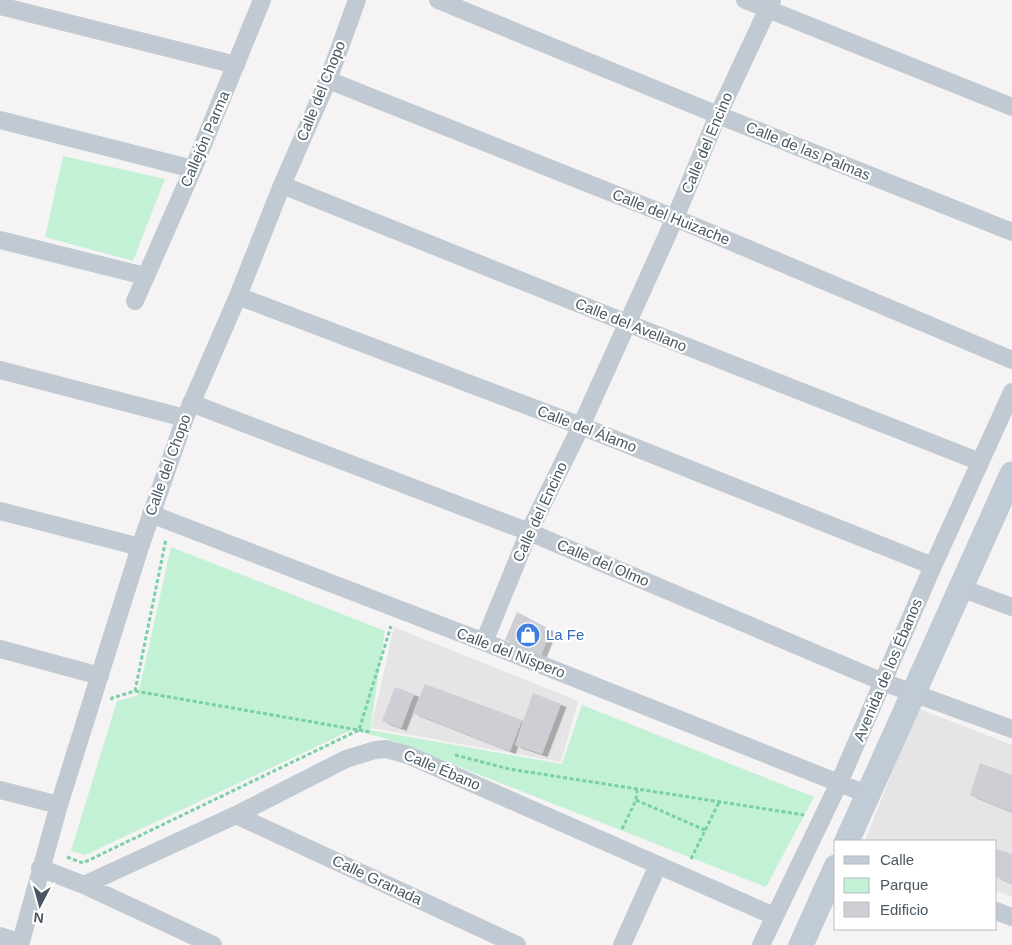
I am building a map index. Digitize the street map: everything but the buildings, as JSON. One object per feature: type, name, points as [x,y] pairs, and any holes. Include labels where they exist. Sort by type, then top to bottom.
[{"type":"street","name":"Callejón Parma","points":[[135,301],[193,168],[262,0]]},
{"type":"street","name":"Calle del Chopo","points":[[20,943],[59,805],[140,547],[188,410],[238,296],[282,185],[328,80],[357,0]]},
{"type":"street","name":"Calle de las Palmas","points":[[438,0],[718,115],[1012,232]]},
{"type":"street","points":[[745,0],[770,4],[1012,107]]},
{"type":"street","name":"Calle del Encino","points":[[484,642],[529,532],[581,426],[675,218],[718,115],[770,4]]},
{"type":"street","points":[[0,6],[236,65]]},
{"type":"street","name":"Calle del Huizache","points":[[328,80],[675,218],[1012,360]]},
{"type":"street","points":[[0,120],[193,168]]},
{"type":"street","name":"Calle del Avellano","points":[[282,185],[980,462]]},
{"type":"street","points":[[0,240],[145,276]]},
{"type":"street","name":"Calle del Álamo","points":[[238,296],[581,426],[933,566]]},
{"type":"street","name":"Calle del Olmo","points":[[0,370],[188,410],[529,532],[883,682],[1012,729]]},
{"type":"street","name":"Avenida de los Ébanos","points":[[761,945],[839,783],[933,566],[1012,392]]},
{"type":"street","points":[[848,840],[960,588],[1011,482]]},
{"type":"street","points":[[0,512],[140,547]]},
{"type":"street","name":"Calle del Níspero","points":[[151,514],[484,642],[869,795]]},
{"type":"street","points":[[960,588],[1012,607]]},
{"type":"street","points":[[0,650],[100,676]]},
{"type":"street","name":"Calle Ébano","points":[[84,885],[236,816],[346,759],[386,749],[408,754],[774,916]]},
{"type":"street","points":[[0,790],[59,805]]},
{"type":"street","name":"Calle Granada","points":[[236,816],[517,945]]},
{"type":"street","points":[[622,945],[658,866]]},
{"type":"street","points":[[40,868],[84,885],[213,945]]},
{"type":"street","points":[[801,945],[834,871]]},
{"type":"street","points":[[997,911],[1012,917]]},
{"type":"street","points":[[0,936],[20,943]]},
{"type":"path","points":[[359,730],[391,626]]},
{"type":"path","points":[[135,691],[377,734]]},
{"type":"path","points":[[450,753],[509,769],[804,815]]},
{"type":"path","points":[[622,829],[636,800],[637,789]]},
{"type":"path","points":[[636,800],[705,830]]},
{"type":"path","points":[[690,860],[719,802]]},
{"type":"shaded area","points":[[394,627],[578,701],[561,762],[371,728]]},
{"type":"shaded area","points":[[917,708],[1012,745],[1012,897],[997,891],[997,840],[865,840]]},
{"type":"green space","points":[[63,156],[165,179],[133,261],[45,237]]},
{"type":"green space","points":[[171,547],[385,631],[370,730],[562,764],[582,705],[814,797],[766,887],[388,739],[352,730],[85,855],[71,851],[117,701],[138,695]]},
{"type":"place","name":"La Fe","points":[[528,635]]}]
